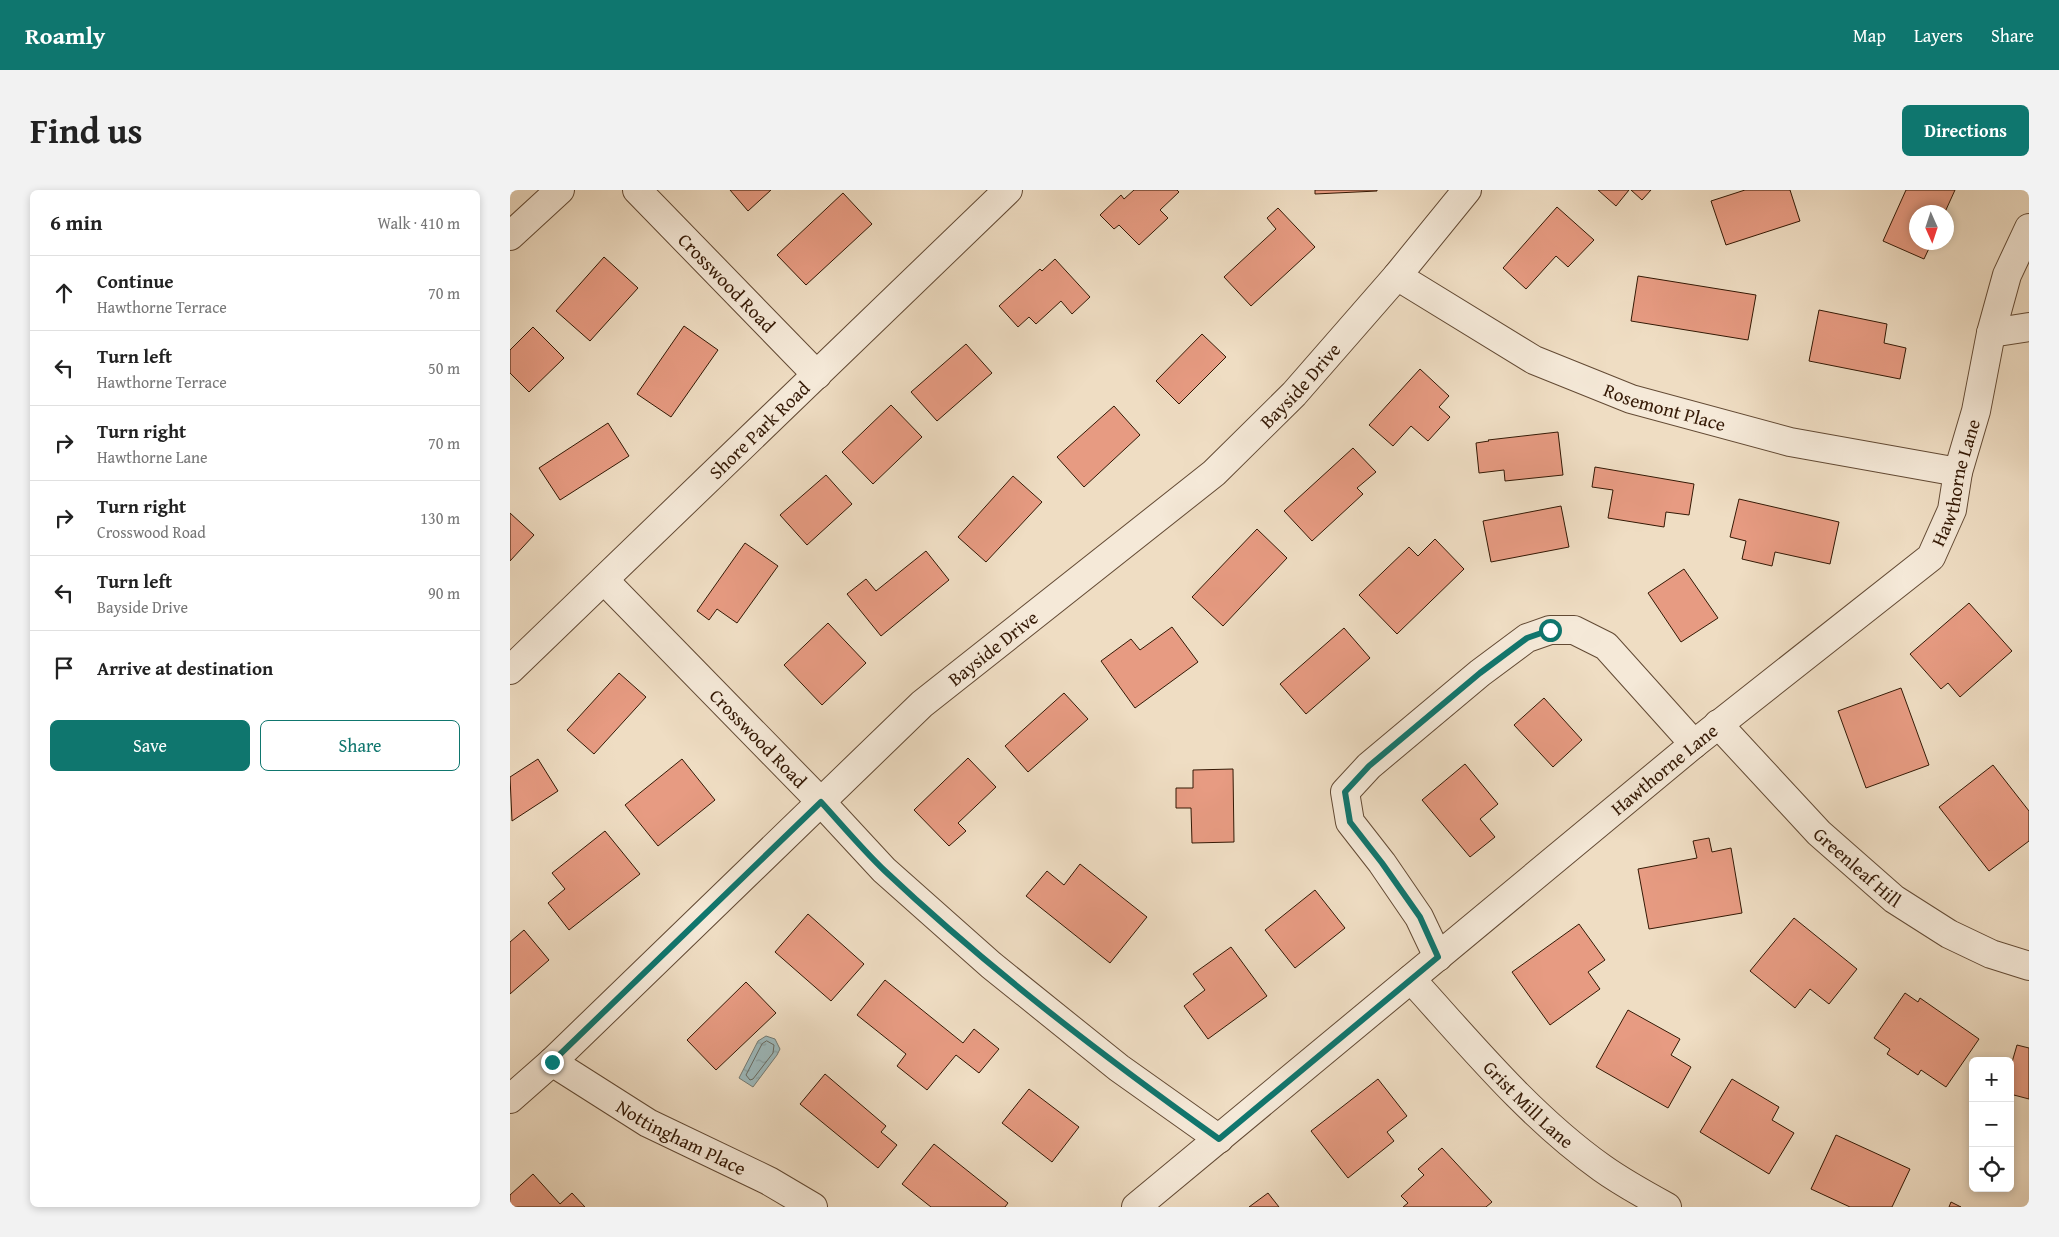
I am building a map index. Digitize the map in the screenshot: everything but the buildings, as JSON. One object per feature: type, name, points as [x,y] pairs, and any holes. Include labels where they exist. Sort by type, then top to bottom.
[{"type":"street","points":[[510,236],[560,190]]},
{"type":"street","name":"Crosswood Road","points":[[637,190],[817,375]]},
{"type":"street","name":"Shore Park Road","points":[[510,670],[1008,190]]},
{"type":"street","name":"Bayside Drive","points":[[510,1099],[552,1062],[922,704],[1214,473],[1294,394],[1397,276],[1467,190]]},
{"type":"street","name":"Hawthorne Lane","points":[[1136,1207],[1718,724],[1931,557],[1952,510],[1958,472],[1976,411],[1991,333],[2007,275],[2029,228]]},
{"type":"street","name":"Rosemont Place","points":[[1397,276],[1534,360],[1631,400],[1790,442],[1958,472]]},
{"type":"street","points":[[1991,333],[2029,327]]},
{"type":"street","name":"Crosswood Road","points":[[604,580],[821,802],[884,870],[991,965],[1119,1068],[1219,1139]]},
{"type":"street","points":[[1438,957],[1420,917],[1350,822],[1345,792],[1369,766],[1480,673],[1527,638],[1550,630],[1574,630],[1606,646],[1694,744]]},
{"type":"street","name":"Greenleaf Hill","points":[[1718,724],[1819,833],[1894,899],[1949,934],[1991,954],[2029,966]]},
{"type":"street","name":"Grist Mill Lane","points":[[1411,979],[1500,1077],[1570,1143],[1603,1169],[1668,1207]]},
{"type":"street","name":"Nottingham Place","points":[[552,1062],[648,1123],[769,1181],[813,1207]]},
{"type":"water","points":[[766,1036],[775,1039],[780,1049],[753,1087],[739,1078],[758,1041]]},
{"type":"route","points":[[552,1062],[821,802],[884,870],[991,965],[1119,1068],[1219,1139],[1438,957],[1420,917],[1350,822],[1345,792],[1369,766],[1480,673],[1527,638],[1550,630]]}]
